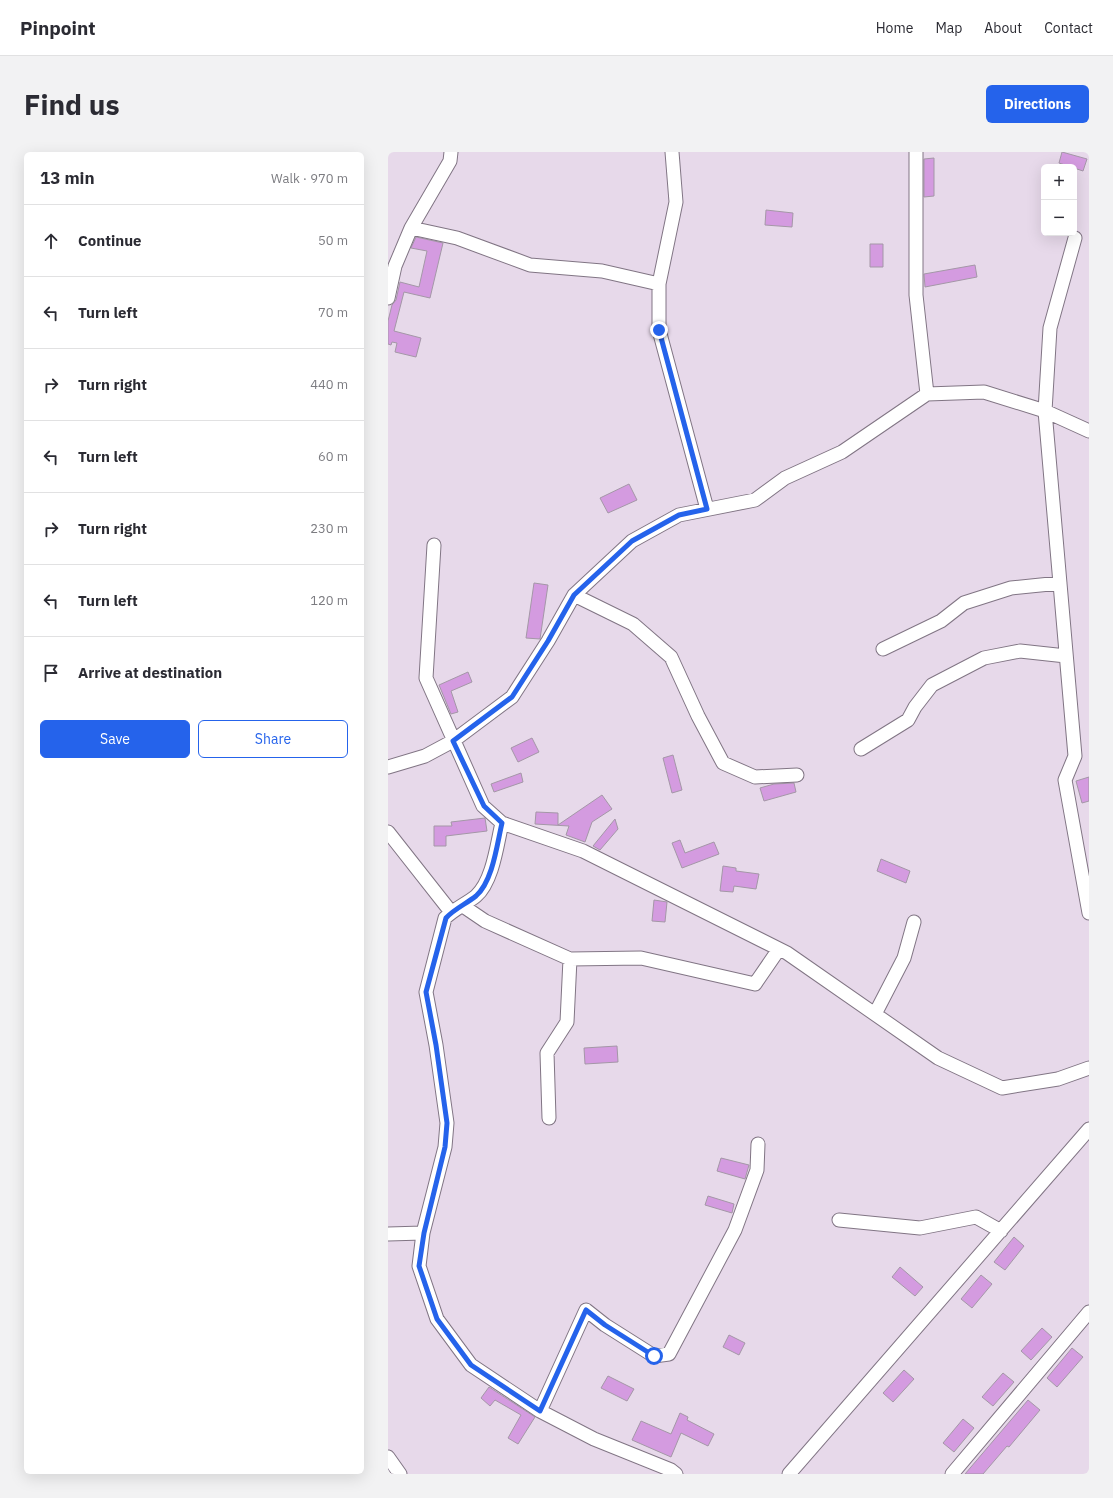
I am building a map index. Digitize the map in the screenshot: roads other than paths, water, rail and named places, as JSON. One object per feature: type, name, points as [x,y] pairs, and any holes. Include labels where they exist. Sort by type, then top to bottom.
[{"type":"street","points":[[388,298],[395,266],[411,228],[450,161],[451,152]]},
{"type":"street","points":[[672,152],[676,202],[659,284],[659,330],[707,509]]},
{"type":"street","points":[[916,152],[916,295],[927,394]]},
{"type":"street","points":[[411,228],[457,238],[530,265],[602,271],[659,284]]},
{"type":"street","points":[[1075,238],[1050,328],[1045,411],[1075,756],[1065,780],[1089,913]]},
{"type":"street","points":[[388,767],[425,756],[453,741],[512,697],[548,641],[574,595],[632,541],[679,515],[755,500],[785,478],[842,452],[927,394],[984,392],[1045,411],[1089,431]]},
{"type":"street","points":[[434,545],[426,678],[453,741],[484,806],[502,823],[583,852],[779,949],[938,1058],[1002,1088],[1058,1079],[1089,1068]]},
{"type":"street","points":[[883,649],[941,622],[964,603],[1011,588],[1060,583]]},
{"type":"street","points":[[574,595],[633,624],[671,657],[698,716],[723,763],[755,778],[797,775]]},
{"type":"street","points":[[861,749],[908,720],[915,707],[932,685],[984,658],[1020,651],[1066,656]]},
{"type":"street","points":[[502,823],[490,873],[477,895],[446,918],[426,992],[436,1045],[447,1123],[445,1147],[424,1233],[419,1266],[437,1319],[471,1365],[540,1411],[594,1439],[671,1470],[676,1474]]},
{"type":"street","points":[[388,832],[457,909],[570,959],[641,958],[755,984],[779,949]]},
{"type":"street","points":[[875,1014],[904,958],[914,922]]},
{"type":"street","points":[[549,1118],[547,1053],[567,1022],[570,959]]},
{"type":"street","points":[[789,1474],[1089,1129]]},
{"type":"street","points":[[540,1411],[586,1310],[605,1325],[654,1356],[669,1354],[735,1230],[758,1170],[758,1144]]},
{"type":"street","points":[[840,1220],[920,1228],[976,1217],[1001,1231]]},
{"type":"street","points":[[388,1234],[424,1233]]},
{"type":"street","points":[[952,1474],[1089,1312]]},
{"type":"street","points":[[388,1457],[400,1474]]}]
